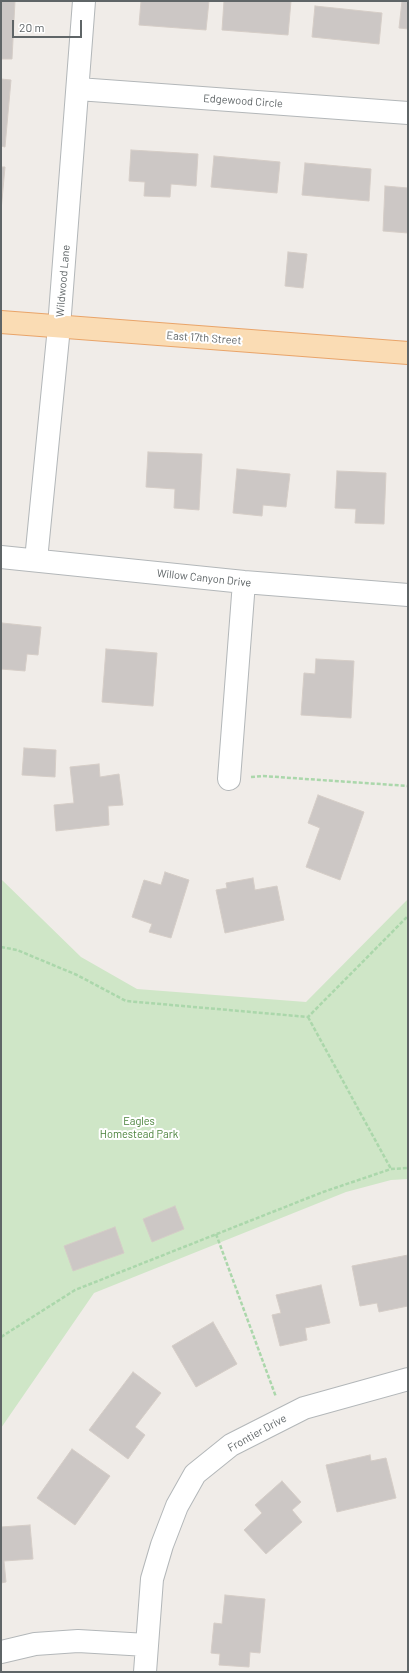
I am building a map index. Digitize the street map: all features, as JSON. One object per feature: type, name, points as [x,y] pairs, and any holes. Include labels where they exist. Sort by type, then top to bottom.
[{"type":"main road","name":"East 17th Street","points":[[1,322],[408,353]]},
{"type":"street","name":"Wildwood Lane","points":[[36,560],[59,327],[84,1]]},
{"type":"street","name":"Edgewood Circle","points":[[78,89],[408,112]]},
{"type":"street","name":"Willow Canyon Drive","points":[[1,557],[244,582],[408,595]]},
{"type":"street","points":[[229,779],[244,582]]},
{"type":"street","name":"Frontier Drive","points":[[145,1672],[152,1579],[162,1545],[177,1506],[195,1474],[231,1445],[304,1408],[408,1379]]},
{"type":"street","points":[[1,1652],[35,1644],[78,1641],[147,1645]]},
{"type":"path","points":[[229,779],[263,776],[408,786]]},
{"type":"path","points":[[308,1017],[408,916]]},
{"type":"path","points":[[1,947],[17,950],[70,972],[126,1001],[308,1017]]},
{"type":"path","points":[[308,1017],[391,1169]]},
{"type":"path","points":[[1,1336],[75,1290],[323,1192],[391,1169],[408,1168]]},
{"type":"path","points":[[216,1234],[284,1418]]},
{"type":"green space","name":"Eagles Homestead Park","points":[[1,879],[81,957],[137,989],[306,1002],[408,899],[408,1179],[391,1180],[346,1192],[94,1293],[1,1428]]},
{"type":"building","points":[[1,1],[15,1],[12,59],[1,59]]},
{"type":"building","points":[[141,1],[209,1],[206,30],[139,25]]},
{"type":"building","points":[[224,1],[291,1],[288,35],[222,30]]},
{"type":"building","points":[[402,1],[408,1],[408,29],[399,28]]},
{"type":"building","points":[[315,6],[382,13],[379,44],[312,37]]},
{"type":"building","points":[[1,79],[11,80],[5,147],[1,146]]},
{"type":"building","points":[[131,150],[198,154],[196,186],[171,184],[170,197],[144,196],[145,182],[129,181]]},
{"type":"building","points":[[214,156],[280,162],[277,193],[211,187]]},
{"type":"building","points":[[305,163],[371,169],[369,201],[302,195]]},
{"type":"building","points":[[1,167],[5,167],[1,211]]},
{"type":"building","points":[[385,186],[408,188],[408,233],[383,231]]},
{"type":"building","points":[[288,252],[307,254],[303,288],[285,286]]},
{"type":"building","points":[[148,452],[202,454],[199,510],[174,508],[175,489],[146,487]]},
{"type":"building","points":[[237,469],[290,474],[286,507],[263,505],[262,516],[233,513]]},
{"type":"building","points":[[337,471],[386,473],[384,524],[355,523],[356,509],[335,508]]},
{"type":"building","points":[[2,623],[41,627],[38,655],[27,654],[25,671],[1,669]]},
{"type":"building","points":[[106,649],[157,653],[153,706],[102,702]]},
{"type":"building","points":[[316,659],[354,661],[351,718],[301,715],[304,673],[315,674]]},
{"type":"building","points":[[24,748],[56,750],[55,777],[22,775]]},
{"type":"building","points":[[99,764],[100,777],[119,774],[123,805],[108,806],[109,825],[56,831],[54,805],[74,803],[70,767]]},
{"type":"building","points":[[318,795],[364,812],[340,880],[306,867],[320,828],[308,823]]},
{"type":"building","points":[[165,872],[189,880],[171,938],[149,932],[152,924],[132,917],[144,880],[161,885]]},
{"type":"building","points":[[253,878],[255,890],[277,886],[284,920],[225,933],[216,890],[227,888],[226,883]]},
{"type":"building","points":[[175,1206],[184,1229],[152,1242],[143,1219]]},
{"type":"building","points":[[115,1227],[124,1253],[73,1271],[64,1246]]},
{"type":"building","points":[[408,1255],[408,1306],[379,1312],[377,1303],[360,1306],[352,1266]]},
{"type":"building","points":[[321,1285],[330,1323],[305,1328],[307,1340],[280,1346],[272,1315],[281,1313],[276,1295]]},
{"type":"building","points":[[213,1322],[237,1364],[196,1387],[172,1346]]},
{"type":"building","points":[[133,1372],[161,1393],[135,1427],[145,1435],[128,1459],[89,1430]]},
{"type":"building","points":[[72,1449],[110,1476],[75,1525],[37,1498]]},
{"type":"building","points":[[370,1455],[371,1461],[386,1458],[396,1498],[337,1512],[326,1465]]},
{"type":"building","points":[[282,1481],[301,1502],[292,1510],[302,1522],[266,1554],[244,1530],[262,1513],[255,1505]]},
{"type":"building","points":[[30,1525],[33,1559],[4,1561],[6,1582],[1,1583],[1,1527]]},
{"type":"building","points":[[225,1595],[265,1599],[260,1653],[250,1652],[249,1667],[219,1665],[220,1654],[211,1653],[214,1623],[222,1624]]}]
